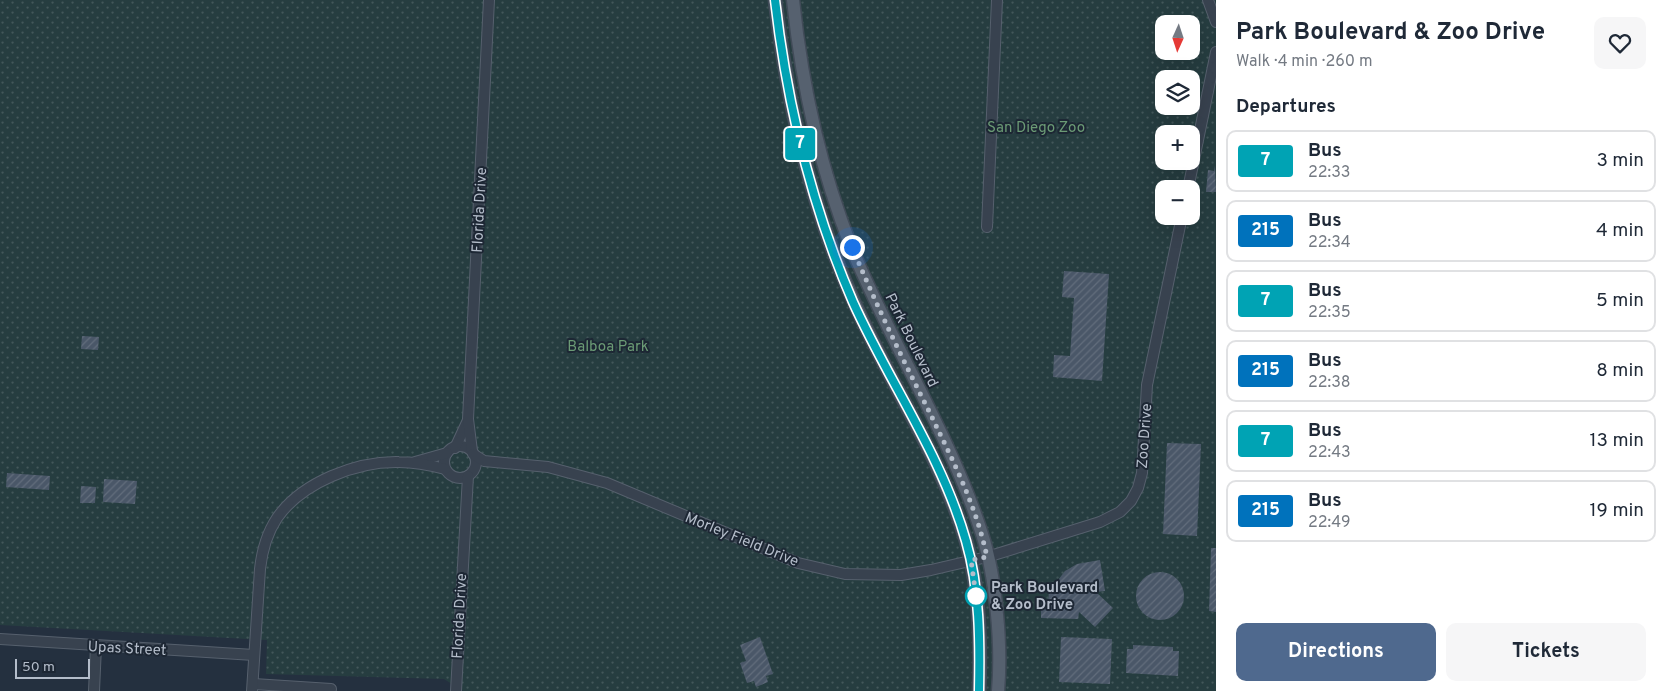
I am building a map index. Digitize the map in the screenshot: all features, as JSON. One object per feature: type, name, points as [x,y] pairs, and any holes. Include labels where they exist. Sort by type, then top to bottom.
[{"type":"main road","points":[[775,0],[790,104],[813,195],[854,302],[946,484],[971,560],[978,620],[979,691]]},
{"type":"main road","name":"Park Boulevard","points":[[793,0],[806,98],[830,189],[872,294],[961,476],[983,536],[998,631],[998,691]]},
{"type":"street","name":"Florida Drive","points":[[473,453],[468,419],[489,0]]},
{"type":"street","points":[[987,227],[997,0]]},
{"type":"street","points":[[1208,0],[1216,22]]},
{"type":"street","points":[[1190,180],[1216,52]]},
{"type":"street","name":"Zoo Drive","points":[[987,557],[1110,518],[1131,501],[1138,488],[1142,473],[1147,385],[1180,225]]},
{"type":"street","name":"Florida Drive","points":[[451,450],[468,419]]},
{"type":"street","points":[[331,688],[252,688],[263,550],[277,518],[294,500],[325,480],[359,467],[398,462],[414,463],[449,472],[470,473],[476,458],[467,448],[451,450],[414,463]]},
{"type":"street","points":[[449,472],[444,458],[451,450]]},
{"type":"street","name":"Morley Field Drive","points":[[473,453],[484,461],[548,467],[607,483],[798,563],[845,574],[901,575],[987,557]]},
{"type":"street","name":"Morley Field Drive","points":[[470,473],[502,463]]},
{"type":"street","name":"Florida Drive","points":[[449,472],[459,484],[466,510]]},
{"type":"street","name":"Florida Drive","points":[[456,691],[466,510],[470,473]]},
{"type":"street","name":"Upas Street","points":[[0,640],[254,655]]},
{"type":"street","points":[[94,691],[96,646]]},
{"type":"green space","name":"Balboa Park","points":[[0,0],[1216,0],[1216,691],[463,691],[444,679],[266,674],[267,640],[0,625]]},
{"type":"building","points":[[1215,166],[1216,192],[1206,192],[1208,170],[1214,171]]},
{"type":"building","points":[[1064,271],[1109,274],[1102,381],[1053,377],[1054,355],[1070,356],[1074,298],[1062,297]]},
{"type":"building","points":[[82,336],[99,337],[98,350],[81,349]]},
{"type":"building","points":[[1167,443],[1201,444],[1197,536],[1163,534]]},
{"type":"building","points":[[7,473],[50,476],[49,490],[6,487]]},
{"type":"building","points":[[104,479],[137,481],[135,504],[103,502]]},
{"type":"building","points":[[81,486],[96,487],[95,503],[80,503]]},
{"type":"building","points":[[1211,548],[1216,548],[1216,612],[1209,611]]},
{"type":"building","points":[[1100,560],[1105,591],[1096,592],[1113,608],[1095,627],[1079,612],[1078,619],[1041,618],[1041,602],[1048,602],[1049,592],[1065,571],[1077,564]]},
{"type":"building","points":[[1155,572],[1165,572],[1174,576],[1180,582],[1183,587],[1183,605],[1174,616],[1165,620],[1155,620],[1146,616],[1140,610],[1136,601],[1136,591],[1140,582],[1146,576]]},
{"type":"building","points":[[760,637],[773,674],[766,676],[768,682],[756,687],[754,681],[747,683],[740,663],[746,661],[740,645]]},
{"type":"building","points":[[1061,637],[1112,639],[1110,684],[1059,682]]},
{"type":"building","points":[[1133,645],[1173,647],[1173,651],[1179,651],[1178,676],[1126,673],[1127,649],[1133,649]]},
{"type":"bus line","name":"7","points":[[775,0],[790,104],[813,195],[854,302],[946,484],[966,541],[971,560],[976,596],[980,656],[979,691]]},
{"type":"place","name":"Park Boulevard & Zoo Drive","points":[[976,596]]},
{"type":"route","points":[[852,247],[872,294],[961,476],[983,536],[987,557],[971,560],[976,596]]},
{"type":"park label","name":"San Diego Zoo","points":[[1036,127]]}]
